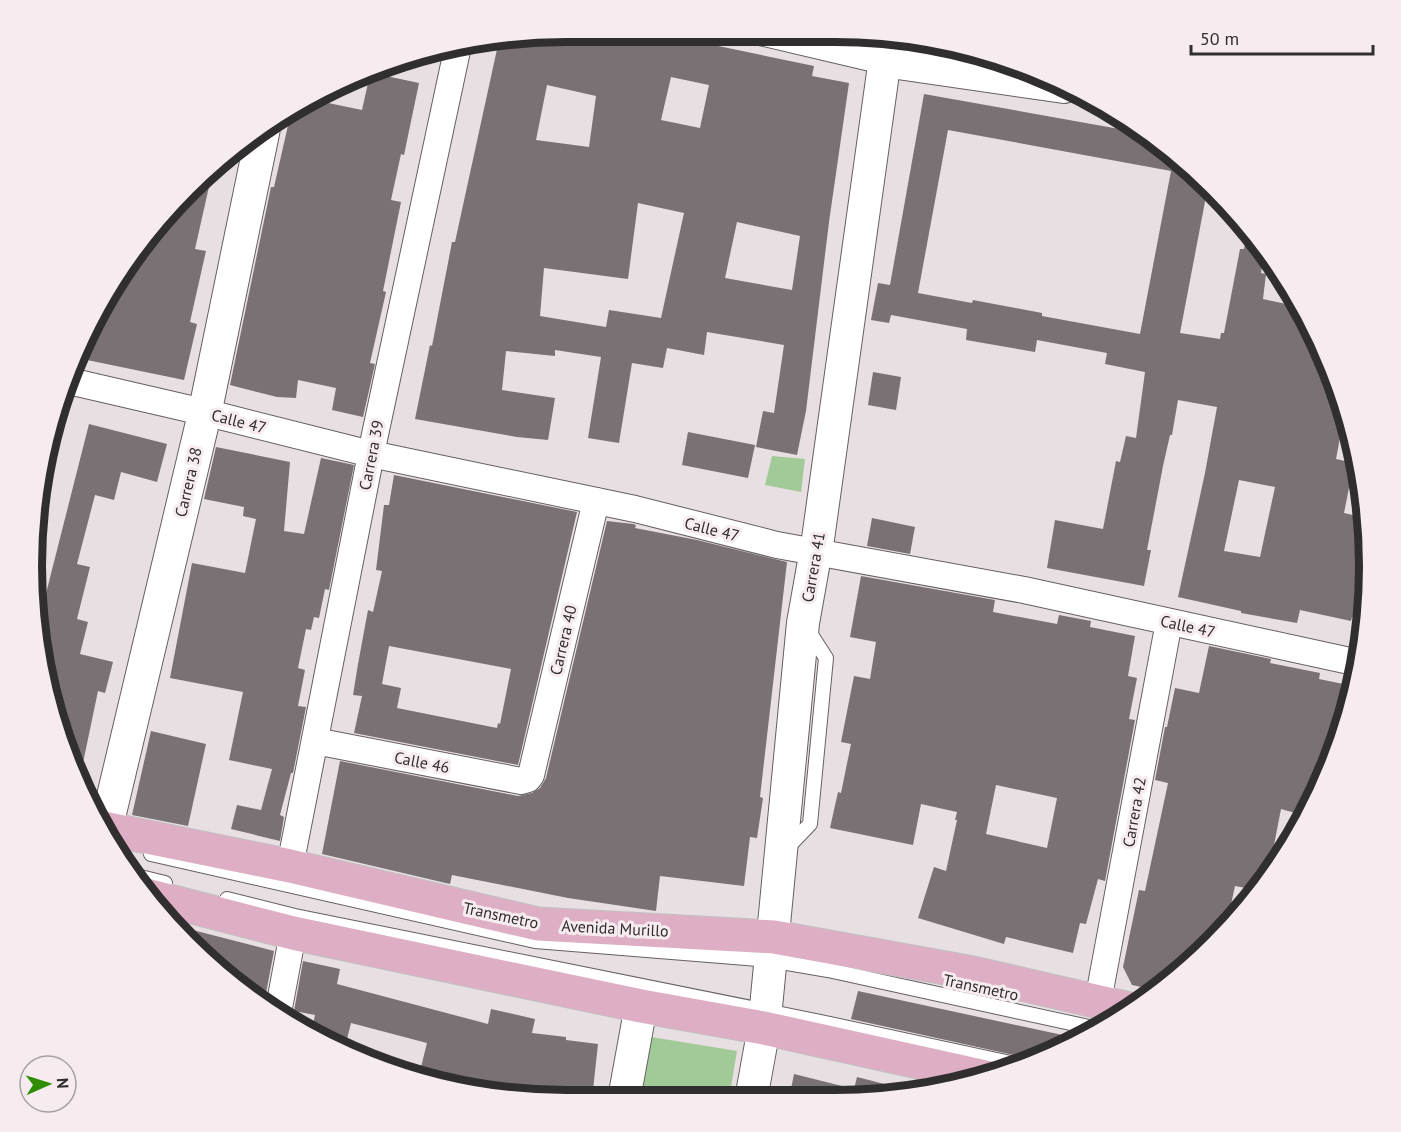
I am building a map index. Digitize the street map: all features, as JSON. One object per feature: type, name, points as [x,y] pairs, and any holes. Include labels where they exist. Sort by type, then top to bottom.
[{"type":"main road","name":"Carrera 38","points":[[107,818],[205,412],[261,140]]},
{"type":"main road","name":"Avenida Murillo","points":[[115,832],[290,866],[538,924],[974,973],[1098,1015]]},
{"type":"main road","points":[[162,899],[293,933],[641,1006],[764,1019],[969,1073]]},
{"type":"street","points":[[834,42],[886,49],[1029,80]]},
{"type":"street","name":"Carrera 41","points":[[752,1090],[772,949],[803,623],[816,552],[886,49]]},
{"type":"street","name":"Carrera 39","points":[[290,866],[371,454],[456,54]]},
{"type":"street","name":"Calle 47","points":[[76,383],[371,454],[596,501],[777,545],[1024,590],[1350,661]]},
{"type":"street","name":"Carrera 40","points":[[528,779],[531,775],[596,501]]},
{"type":"street","name":"Carrera 42","points":[[1098,1015],[1169,622]]},
{"type":"street","name":"Calle 46","points":[[315,741],[521,781],[528,779]]},
{"type":"street","points":[[280,1005],[293,933]]},
{"type":"street","points":[[626,1090],[641,1006]]},
{"type":"lane","name":"Transmetro","points":[[139,852],[535,941],[772,949]]},
{"type":"lane","points":[[145,878],[178,887]]},
{"type":"lane","points":[[213,896],[764,1019],[1003,1062]]},
{"type":"green space","points":[[772,456],[805,459],[801,492],[765,485]]},
{"type":"green space","points":[[645,1036],[737,1051],[730,1090],[636,1090]]},
{"type":"building","points":[[566,42],[699,42],[814,66],[812,76],[849,83],[806,411],[797,455],[756,447],[763,411],[774,413],[784,345],[707,332],[704,355],[667,348],[663,368],[632,363],[619,443],[588,438],[601,357],[555,350],[555,356],[506,351],[502,390],[555,398],[548,440],[517,437],[415,419],[452,242],[455,242],[498,46]],"holes":[[[671,77],[709,85],[700,128],[661,120]],[[547,85],[596,96],[589,147],[536,140]],[[638,203],[684,213],[661,318],[609,310],[606,327],[540,316],[544,268],[628,279]],[[737,222],[800,236],[792,290],[725,278]]]},
{"type":"building","points":[[383,75],[419,83],[404,155],[401,154],[391,200],[401,202],[383,291],[386,292],[370,363],[375,364],[363,417],[332,410],[336,388],[298,380],[296,398],[277,397],[230,385],[271,187],[274,187],[289,121],[323,102],[362,110],[369,81]]},
{"type":"building","points":[[924,94],[1126,130],[1154,150],[1206,195],[1180,333],[1220,339],[1221,333],[1224,333],[1240,249],[1244,249],[1246,241],[1263,263],[1261,273],[1266,274],[1263,299],[1289,305],[1305,334],[1319,365],[1341,430],[1336,459],[1348,462],[1349,464],[1351,477],[1344,513],[1357,516],[1359,566],[1356,618],[1352,617],[1351,621],[1300,610],[1297,623],[1241,613],[1241,611],[1178,597],[1217,407],[1178,400],[1147,550],[1151,550],[1144,586],[1047,568],[1055,520],[1103,529],[1116,461],[1120,462],[1126,436],[1136,438],[1145,372],[1105,364],[1107,353],[1037,340],[1035,352],[966,340],[967,329],[891,315],[889,323],[871,320],[878,283],[890,285]],"holes":[[[948,130],[1171,171],[1140,334],[1042,316],[1042,313],[973,300],[972,303],[918,293]],[[1239,480],[1275,487],[1260,557],[1224,551]]]},
{"type":"building","points":[[210,182],[195,249],[206,251],[190,322],[197,324],[184,380],[87,360],[96,334],[130,275],[172,221]]},
{"type":"building","points":[[873,372],[901,377],[896,410],[868,405]]},
{"type":"building","points":[[89,424],[167,444],[157,482],[121,472],[114,500],[95,495],[77,564],[90,567],[77,619],[88,622],[80,654],[113,662],[105,693],[98,691],[82,767],[60,702],[46,634],[43,604]]},
{"type":"building","points":[[688,432],[755,445],[748,478],[682,465]]},
{"type":"building","points":[[216,447],[290,462],[284,531],[304,534],[321,458],[354,465],[329,590],[325,589],[319,618],[314,617],[311,630],[306,629],[298,668],[305,670],[298,706],[306,707],[293,773],[291,773],[280,815],[284,817],[280,841],[231,829],[237,805],[261,810],[272,769],[229,760],[243,692],[170,678],[192,563],[245,573],[256,519],[243,516],[244,507],[204,499]]},
{"type":"building","points":[[394,475],[577,512],[518,765],[354,733],[362,696],[353,695],[368,610],[373,612],[382,571],[376,570],[384,505],[389,505]],"holes":[[[389,646],[511,669],[500,724],[498,723],[497,728],[397,708],[401,688],[382,684]]]},
{"type":"building","points":[[872,518],[915,527],[910,554],[867,546]]},
{"type":"building","points":[[607,521],[633,524],[636,525],[635,528],[697,540],[787,562],[760,797],[763,798],[757,838],[750,837],[744,886],[660,876],[656,911],[568,898],[452,875],[450,884],[322,854],[340,761],[518,796],[532,793],[540,788],[546,778]]},
{"type":"building","points":[[861,576],[995,600],[993,612],[1057,624],[1059,615],[1091,621],[1090,627],[1135,636],[1128,676],[1137,678],[1129,719],[1135,720],[1105,881],[1098,879],[1086,924],[1080,923],[1073,953],[1006,937],[1004,944],[918,918],[934,867],[946,871],[957,812],[921,804],[913,845],[830,828],[838,792],[841,793],[851,744],[841,742],[854,676],[870,679],[876,642],[850,637]],"holes":[[[996,785],[1057,798],[1047,848],[986,834]]]},
{"type":"building","points":[[1209,646],[1271,659],[1270,663],[1320,673],[1319,679],[1345,684],[1331,734],[1305,798],[1297,813],[1281,809],[1271,857],[1248,888],[1235,886],[1230,910],[1206,937],[1146,988],[1132,985],[1123,967],[1139,890],[1145,891],[1168,783],[1155,780],[1175,688],[1199,693]]},
{"type":"building","points":[[151,731],[206,744],[188,826],[132,815]]},
{"type":"building","points":[[188,929],[274,951],[266,993],[247,982]]},
{"type":"building","points":[[303,961],[340,969],[337,984],[488,1024],[491,1009],[535,1019],[532,1033],[598,1044],[593,1090],[510,1087],[430,1072],[420,1069],[427,1043],[351,1023],[346,1042],[313,1025],[315,1015],[294,1011]]},
{"type":"building","points":[[858,991],[1067,1036],[1019,1056],[851,1019]]},
{"type":"building","points":[[794,1074],[854,1089],[857,1077],[895,1087],[869,1089],[791,1090]]}]
